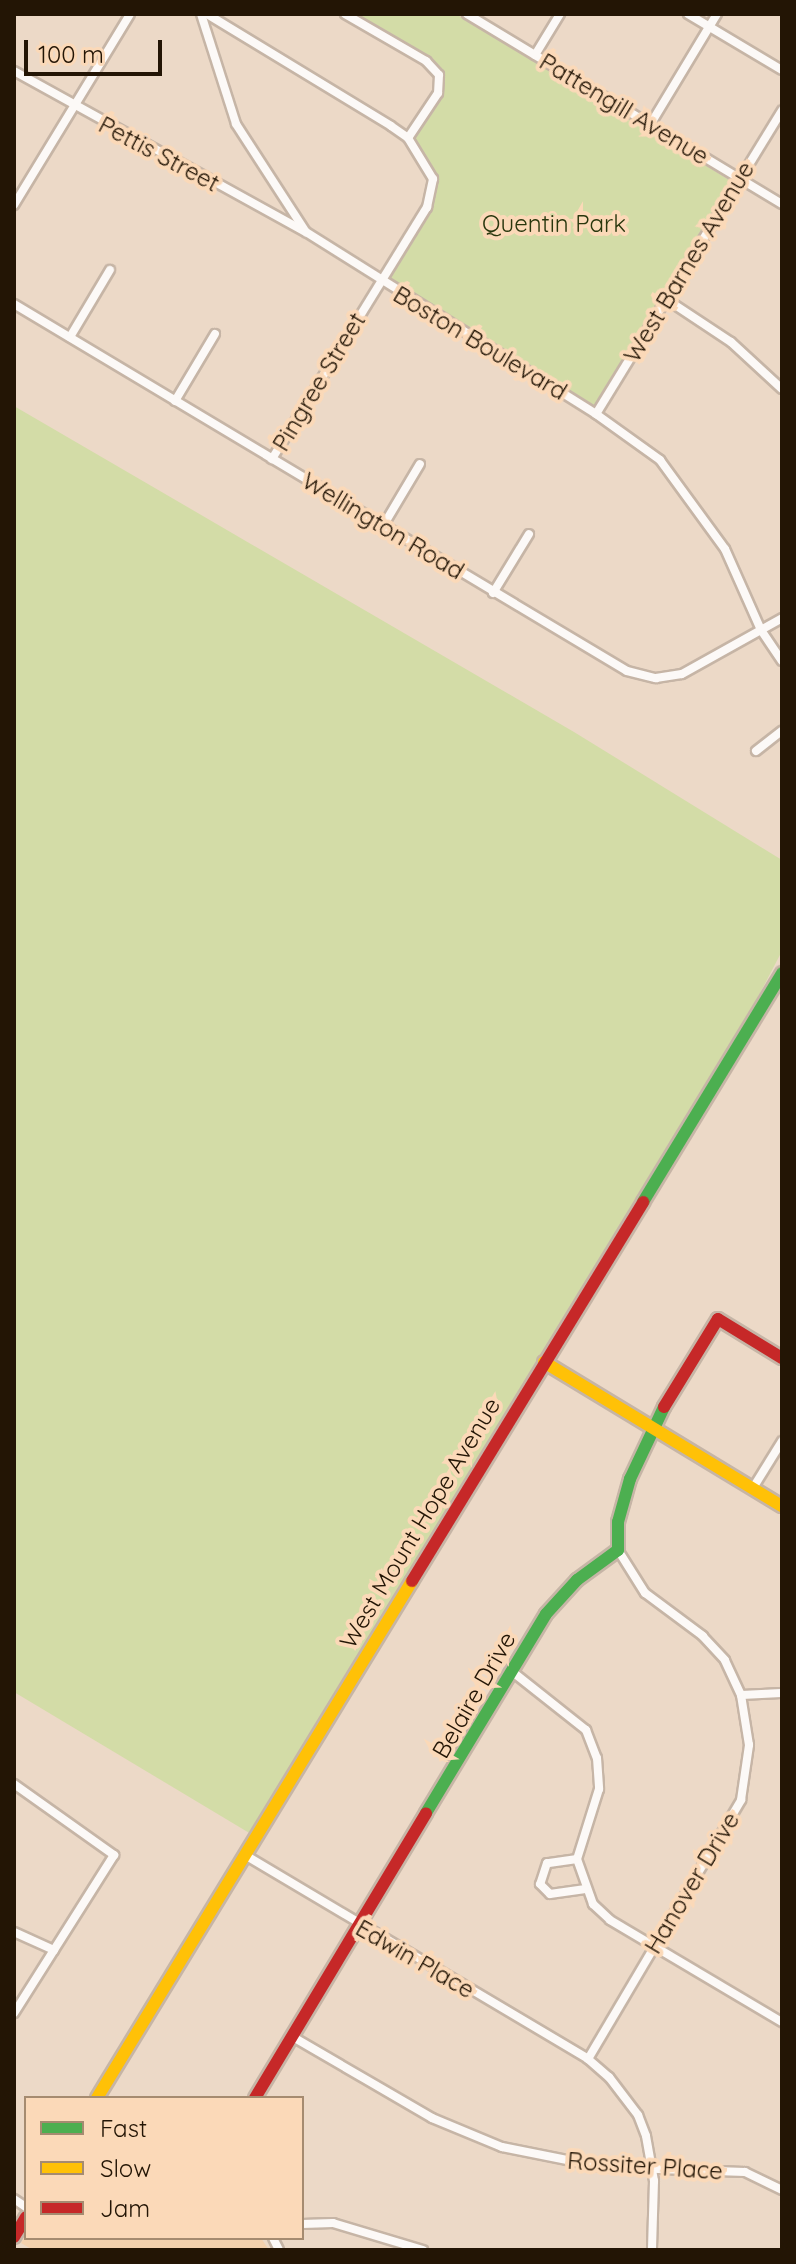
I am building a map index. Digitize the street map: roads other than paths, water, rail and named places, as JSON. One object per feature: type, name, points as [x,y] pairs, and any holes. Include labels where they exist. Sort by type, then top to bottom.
[{"type":"street","points":[[14,205],[130,14]]},
{"type":"street","name":"Boston Boulevard","points":[[201,14],[236,124],[306,232],[380,282],[596,414],[644,447],[681,483],[725,549],[761,630],[782,661]]},
{"type":"street","points":[[207,14],[408,138],[438,93],[439,75],[426,61],[345,14]]},
{"type":"street","name":"Pattengill Avenue","points":[[467,14],[782,204]]},
{"type":"street","points":[[535,55],[560,14]]},
{"type":"street","points":[[688,14],[782,70]]},
{"type":"street","points":[[650,125],[717,14]]},
{"type":"street","name":"Pettis Street","points":[[14,71],[73,107],[306,232]]},
{"type":"street","name":"West Barnes Avenue","points":[[596,414],[782,110]]},
{"type":"street","name":"Pingree Street","points":[[272,459],[427,207],[433,179],[408,138]]},
{"type":"street","points":[[70,337],[110,270]]},
{"type":"street","points":[[666,299],[731,342],[782,389]]},
{"type":"street","name":"Wellington Road","points":[[14,304],[609,662],[656,678],[699,667],[782,618]]},
{"type":"street","points":[[175,401],[215,334]]},
{"type":"street","points":[[383,526],[420,464]]},
{"type":"street","points":[[493,593],[529,534]]},
{"type":"street","points":[[756,751],[782,731]]},
{"type":"street","name":"West Mount Hope Avenue","points":[[98,2096],[782,973]]},
{"type":"street","points":[[618,1550],[618,1522],[630,1479],[653,1430],[718,1319],[782,1358]]},
{"type":"street","points":[[544,1362],[782,1506]]},
{"type":"street","points":[[753,1488],[782,1441]]},
{"type":"street","name":"Belaire Drive","points":[[256,2096],[361,1928],[546,1614],[577,1580],[618,1550]]},
{"type":"street","name":"Hanover Drive","points":[[588,2059],[741,1800],[749,1745],[741,1695],[725,1660],[703,1636],[645,1593],[618,1550]]},
{"type":"street","points":[[514,1673],[586,1730],[597,1758],[599,1789],[577,1859],[584,1889],[610,1920],[782,2022]]},
{"type":"street","points":[[741,1695],[782,1693]]},
{"type":"street","points":[[14,1784],[114,1855],[14,2013]]},
{"type":"street","name":"Edwin Place","points":[[245,1855],[361,1928],[588,2059],[638,2115],[653,2170],[652,2250]]},
{"type":"street","points":[[577,1859],[547,1863],[540,1884],[550,1894],[584,1889]]},
{"type":"street","points":[[14,1932],[54,1950]]},
{"type":"street","name":"Rossiter Place","points":[[293,2037],[472,2136],[571,2163],[653,2170],[745,2172],[782,2190]]},
{"type":"street","points":[[304,2224],[333,2223],[423,2250]]},
{"type":"park label","name":"Quentin Park","points":[[554,224]]}]
